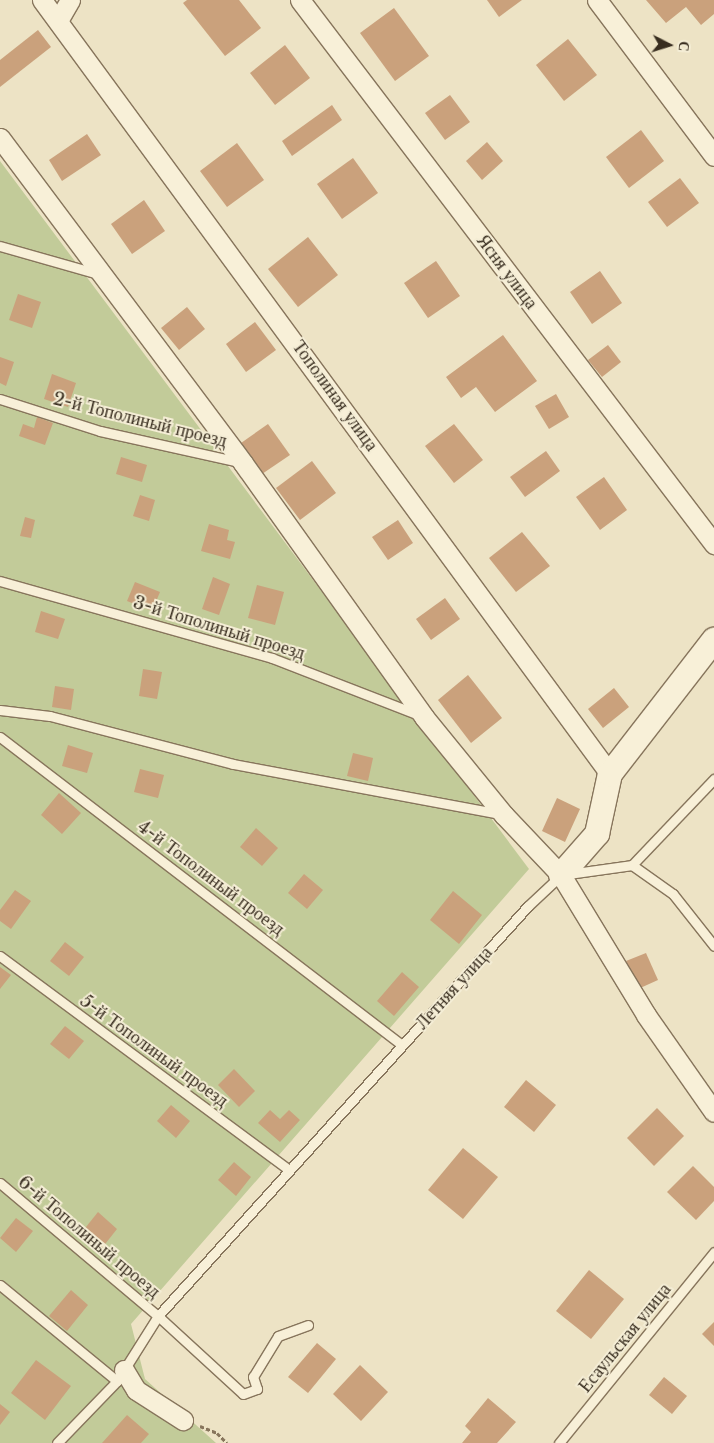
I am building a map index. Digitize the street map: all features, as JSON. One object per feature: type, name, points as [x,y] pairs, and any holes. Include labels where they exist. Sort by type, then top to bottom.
[{"type":"street","name":"Тополиная улица","points":[[42,0],[59,19],[610,774]]},
{"type":"street","points":[[59,19],[70,0]]},
{"type":"street","name":"Ясня улица","points":[[300,0],[714,544]]},
{"type":"street","points":[[597,0],[714,156]]},
{"type":"street","points":[[0,138],[243,463],[424,717],[504,814],[561,875],[646,1015],[714,1112]]},
{"type":"street","name":"Летняя улица","points":[[561,875],[597,834],[610,774],[714,640]]},
{"type":"street","points":[[120,1375],[136,1390],[183,1420]]},
{"type":"lane","points":[[0,246],[103,275]]},
{"type":"lane","name":"2-й Тополиный проезд","points":[[0,398],[100,431],[243,463]]},
{"type":"lane","name":"3-й Тополиный проезд","points":[[0,581],[272,658],[424,717]]},
{"type":"lane","points":[[0,710],[50,716],[233,764],[504,814]]},
{"type":"lane","name":"4-й Тополиный проезд","points":[[0,738],[402,1045]]},
{"type":"lane","points":[[561,875],[632,865],[714,779]]},
{"type":"lane","points":[[632,865],[672,894],[714,946]]},
{"type":"lane","name":"Летняя улица","points":[[57,1443],[120,1375],[158,1316],[402,1045],[561,875]]},
{"type":"lane","name":"5-й Тополиный проезд","points":[[0,956],[289,1170]]},
{"type":"lane","name":"6-й Тополиный проезд","points":[[0,1183],[158,1316],[243,1394],[257,1389],[253,1377],[278,1336],[308,1325]]},
{"type":"lane","name":"Есаульская улица","points":[[559,1443],[714,1252]]},
{"type":"lane","points":[[0,1285],[120,1375]]},
{"type":"path","points":[[183,1420],[217,1434],[227,1443]]},
{"type":"green space","points":[[0,161],[529,869],[131,1324],[145,1379],[216,1443],[0,1443]]},
{"type":"building","points":[[187,0],[239,0],[261,28],[225,56],[183,3]]},
{"type":"building","points":[[487,0],[522,0],[499,17]]},
{"type":"building","points":[[646,0],[714,0],[714,14],[701,25],[686,7],[666,23]]},
{"type":"building","points":[[394,8],[429,56],[395,81],[360,33]]},
{"type":"building","points":[[38,30],[51,47],[0,87],[0,60]]},
{"type":"building","points":[[568,39],[597,75],[564,101],[536,65]]},
{"type":"building","points":[[285,45],[310,78],[275,105],[250,73]]},
{"type":"building","points":[[450,95],[470,122],[445,140],[425,113]]},
{"type":"building","points":[[332,105],[342,120],[292,156],[282,141]]},
{"type":"building","points":[[641,130],[664,161],[629,188],[606,157]]},
{"type":"building","points":[[87,134],[101,155],[62,181],[49,160]]},
{"type":"building","points":[[487,142],[503,161],[482,180],[466,161]]},
{"type":"building","points":[[237,143],[264,180],[227,207],[200,171]]},
{"type":"building","points":[[353,158],[378,193],[342,219],[317,184]]},
{"type":"building","points":[[680,178],[699,203],[667,227],[648,202]]},
{"type":"building","points":[[144,200],[165,231],[132,254],[111,224]]},
{"type":"building","points":[[308,237],[338,275],[298,307],[268,269]]},
{"type":"building","points":[[436,261],[460,296],[428,318],[404,283]]},
{"type":"building","points":[[600,271],[622,303],[592,324],[570,292]]},
{"type":"building","points":[[18,294],[41,302],[32,328],[9,320]]},
{"type":"building","points":[[187,307],[205,329],[179,350],[161,328]]},
{"type":"building","points":[[255,322],[276,350],[246,372],[226,344]]},
{"type":"building","points":[[503,335],[537,381],[495,412],[476,387],[461,398],[446,377]]},
{"type":"building","points":[[608,345],[621,362],[602,377],[588,360]]},
{"type":"building","points":[[0,357],[14,362],[6,386],[0,383]]},
{"type":"building","points":[[52,374],[76,383],[68,407],[44,399]]},
{"type":"building","points":[[556,394],[569,417],[549,429],[535,406]]},
{"type":"building","points":[[37,417],[53,423],[45,445],[19,436],[23,424],[34,428]]},
{"type":"building","points":[[268,424],[290,455],[262,474],[241,443]]},
{"type":"building","points":[[454,424],[483,460],[454,483],[425,446]]},
{"type":"building","points":[[546,451],[560,471],[525,497],[510,477]]},
{"type":"building","points":[[121,457],[147,465],[142,482],[116,474]]},
{"type":"building","points":[[312,461],[336,493],[300,520],[276,488]]},
{"type":"building","points":[[604,477],[627,510],[600,530],[576,497]]},
{"type":"building","points":[[140,495],[155,500],[149,521],[133,516]]},
{"type":"building","points":[[25,517],[35,520],[31,538],[20,536]]},
{"type":"building","points":[[398,520],[413,543],[388,560],[372,537]]},
{"type":"building","points":[[209,524],[229,530],[227,540],[235,542],[230,559],[201,551]]},
{"type":"building","points":[[522,532],[550,566],[516,592],[489,558]]},
{"type":"building","points":[[213,577],[230,584],[219,615],[202,609]]},
{"type":"building","points":[[135,582],[160,592],[152,611],[127,601]]},
{"type":"building","points":[[257,585],[284,592],[275,625],[248,618]]},
{"type":"building","points":[[445,598],[460,619],[431,640],[416,619]]},
{"type":"building","points":[[41,611],[65,619],[58,639],[35,632]]},
{"type":"building","points":[[143,669],[162,672],[157,699],[139,696]]},
{"type":"building","points":[[468,675],[502,718],[471,743],[438,700]]},
{"type":"building","points":[[55,686],[74,689],[71,710],[52,707]]},
{"type":"building","points":[[614,688],[629,707],[603,728],[588,709]]},
{"type":"building","points":[[68,745],[93,753],[87,773],[62,766]]},
{"type":"building","points":[[353,753],[373,758],[368,781],[347,776]]},
{"type":"building","points":[[140,769],[164,775],[158,798],[134,792]]},
{"type":"building","points":[[59,793],[81,813],[62,834],[41,815]]},
{"type":"building","points":[[557,798],[580,809],[565,842],[542,831]]},
{"type":"building","points":[[256,828],[278,848],[262,866],[240,847]]},
{"type":"building","points":[[304,874],[323,890],[307,909],[288,893]]},
{"type":"building","points":[[15,890],[31,901],[11,929],[0,921],[0,910]]},
{"type":"building","points":[[453,891],[482,915],[459,944],[430,920]]},
{"type":"building","points":[[65,942],[84,957],[69,976],[50,961]]},
{"type":"building","points":[[646,953],[658,980],[638,989],[626,961]]},
{"type":"building","points":[[0,967],[11,975],[0,989]]},
{"type":"building","points":[[402,972],[419,987],[394,1016],[377,1001]]},
{"type":"building","points":[[65,1026],[84,1041],[69,1059],[50,1044]]},
{"type":"building","points":[[234,1069],[255,1091],[239,1107],[218,1085]]},
{"type":"building","points":[[526,1080],[556,1105],[534,1132],[504,1107]]},
{"type":"building","points":[[171,1105],[190,1121],[176,1138],[157,1121]]},
{"type":"building","points":[[657,1108],[684,1136],[654,1166],[627,1138]]},
{"type":"building","points":[[270,1110],[280,1119],[289,1110],[300,1120],[280,1142],[258,1123]]},
{"type":"building","points":[[463,1148],[498,1177],[463,1219],[428,1190]]},
{"type":"building","points":[[234,1162],[251,1177],[236,1196],[218,1180]]},
{"type":"building","points":[[693,1166],[714,1187],[714,1201],[696,1220],[667,1192]]},
{"type":"building","points":[[98,1212],[117,1229],[102,1248],[82,1232]]},
{"type":"building","points":[[16,1218],[33,1231],[16,1252],[0,1238]]},
{"type":"building","points":[[589,1270],[624,1299],[591,1339],[556,1311]]},
{"type":"building","points":[[71,1290],[88,1305],[67,1331],[49,1316]]},
{"type":"building","points":[[714,1322],[714,1346],[702,1334]]},
{"type":"building","points":[[317,1343],[336,1359],[308,1393],[288,1377]]},
{"type":"building","points":[[36,1360],[71,1386],[45,1420],[11,1393]]},
{"type":"building","points":[[360,1365],[388,1392],[361,1421],[333,1394]]},
{"type":"building","points":[[664,1377],[687,1396],[672,1414],[649,1395]]},
{"type":"building","points":[[488,1398],[516,1422],[497,1443],[462,1443],[471,1432],[465,1426]]},
{"type":"building","points":[[0,1404],[10,1412],[0,1425]]},
{"type":"building","points":[[127,1415],[149,1434],[141,1443],[102,1443]]}]
